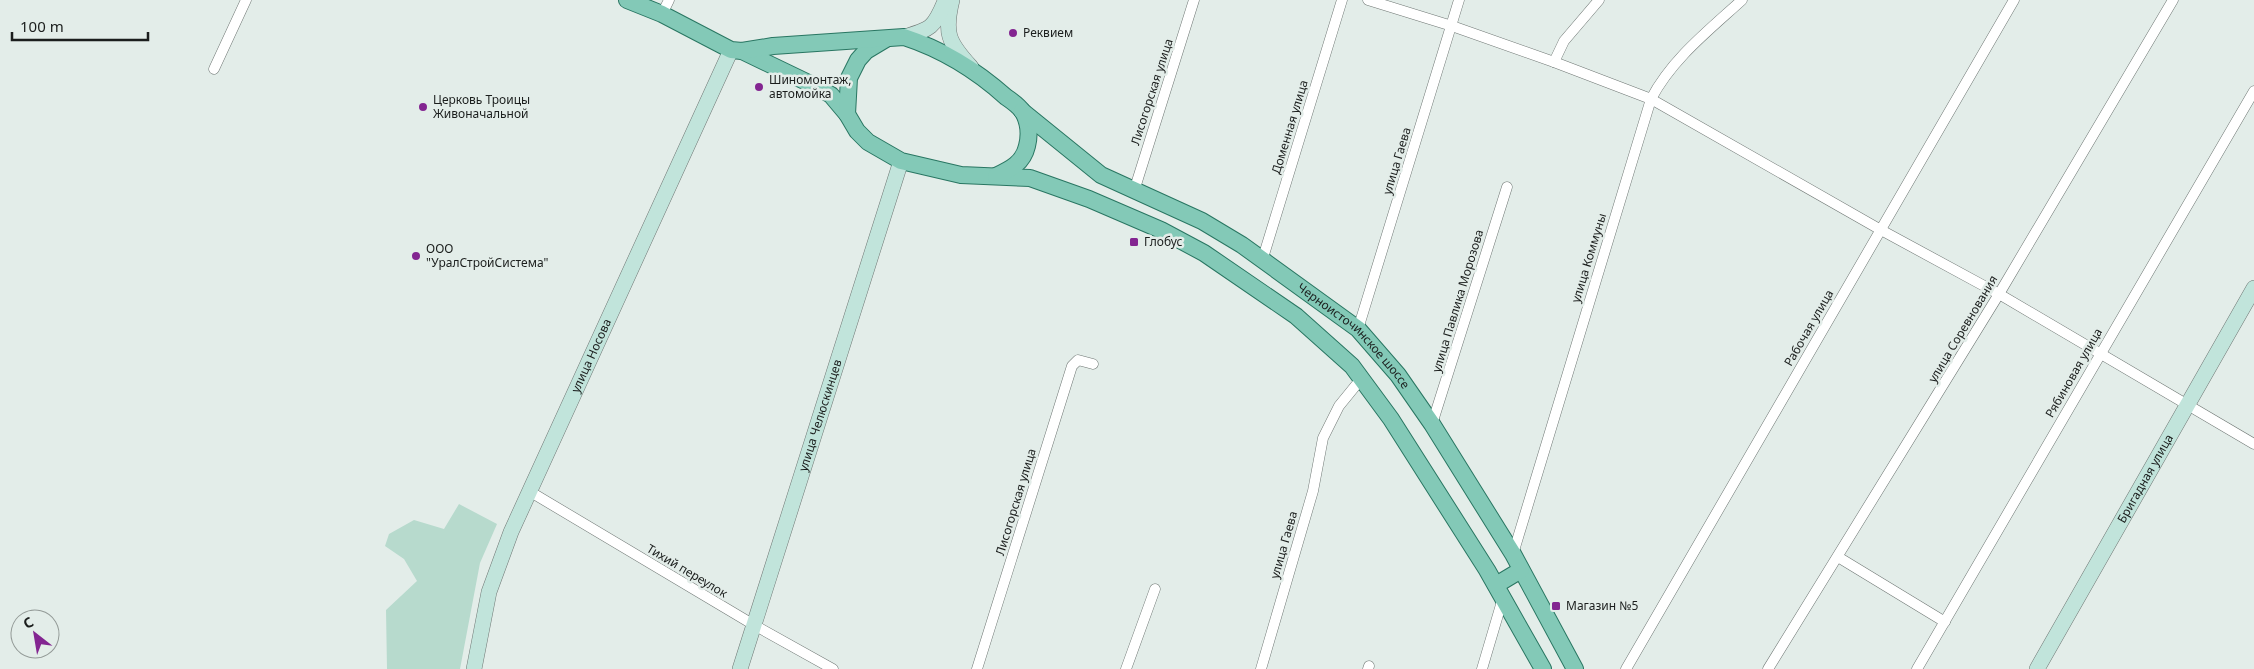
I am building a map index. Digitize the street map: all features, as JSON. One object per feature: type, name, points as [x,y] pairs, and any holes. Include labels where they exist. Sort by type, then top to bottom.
[{"type":"main road","points":[[627,0],[666,7],[737,50],[821,89],[831,95],[847,114],[857,131],[868,142],[901,161],[961,175],[992,178],[1012,169],[1021,161],[1026,150],[1029,140],[1029,124],[1022,111],[977,73],[922,43],[904,37],[737,50]]},
{"type":"main road","points":[[847,114],[847,90],[852,69],[866,52],[886,39]]},
{"type":"main road","name":"Черноисточинское шоссе","points":[[1022,111],[1101,175],[1202,221],[1242,245],[1358,329],[1398,374],[1432,424],[1513,554],[1576,669]]},
{"type":"main road","name":"Черноисточинское шоссе","points":[[992,178],[1030,178],[1058,186],[1186,243],[1252,284],[1296,316],[1337,351],[1362,379],[1391,419],[1499,591],[1543,669]]},
{"type":"main road","points":[[1499,591],[1522,570]]},
{"type":"street","points":[[214,69],[246,0]]},
{"type":"street","points":[[904,37],[927,30],[938,19],[945,0]]},
{"type":"street","points":[[952,0],[947,20],[947,34],[957,52],[977,73]]},
{"type":"street","name":"Лисогорская улица","points":[[1134,191],[1194,0]]},
{"type":"street","name":"Доменная улица","points":[[1262,261],[1342,0]]},
{"type":"street","points":[[1368,0],[1452,26],[1554,62],[1650,100],[2101,352],[2254,444]]},
{"type":"street","name":"улица Гаева","points":[[1358,329],[1459,0]]},
{"type":"street","points":[[1554,62],[1564,41],[1599,0]]},
{"type":"street","name":"улица Коммуны","points":[[1513,554],[1650,100],[1661,80],[1686,51],[1742,0]]},
{"type":"street","name":"Рабочая улица","points":[[1626,669],[2014,0]]},
{"type":"street","name":"улица Соревнования","points":[[1768,669],[1999,294],[2173,0]]},
{"type":"street","name":"улица Носова","points":[[474,669],[489,592],[498,563],[529,491],[737,50]]},
{"type":"street","name":"Рябиновая улица","points":[[1917,669],[2254,91]]},
{"type":"street","name":"улица Челюскинцев","points":[[740,669],[901,161]]},
{"type":"street","name":"улица Павлика Морозова","points":[[1432,424],[1506,186]]},
{"type":"street","name":"Бригадная улица","points":[[2037,669],[2254,288]]},
{"type":"street","name":"Лисогорская улица","points":[[977,669],[1072,366],[1078,360],[1093,364]]},
{"type":"street","name":"улица Гаева","points":[[1261,669],[1313,491],[1323,438],[1339,406],[1362,379]]},
{"type":"street","name":"Тихий переулок","points":[[529,491],[754,625],[833,669]]},
{"type":"street","points":[[1838,557],[1945,622]]},
{"type":"street","points":[[1126,669],[1155,590]]},
{"type":"street","points":[[1482,669],[1499,591]]},
{"type":"green space","points":[[459,504],[497,524],[480,563],[460,669],[387,669],[386,610],[417,581],[404,559],[385,546],[389,534],[414,520],[444,529]]},
{"type":"place","name":"Реквием","points":[[1013,33]]},
{"type":"place","name":"Шиномонтаж, автомойка","points":[[759,87]]},
{"type":"place","name":"Церковь Троицы Живоначальной","points":[[423,107]]},
{"type":"place","name":"Глобус","points":[[1134,242]]},
{"type":"place","name":"ООО \"УралСтройСистема\"","points":[[416,256]]},
{"type":"place","name":"Магазин №5","points":[[1556,606]]}]
